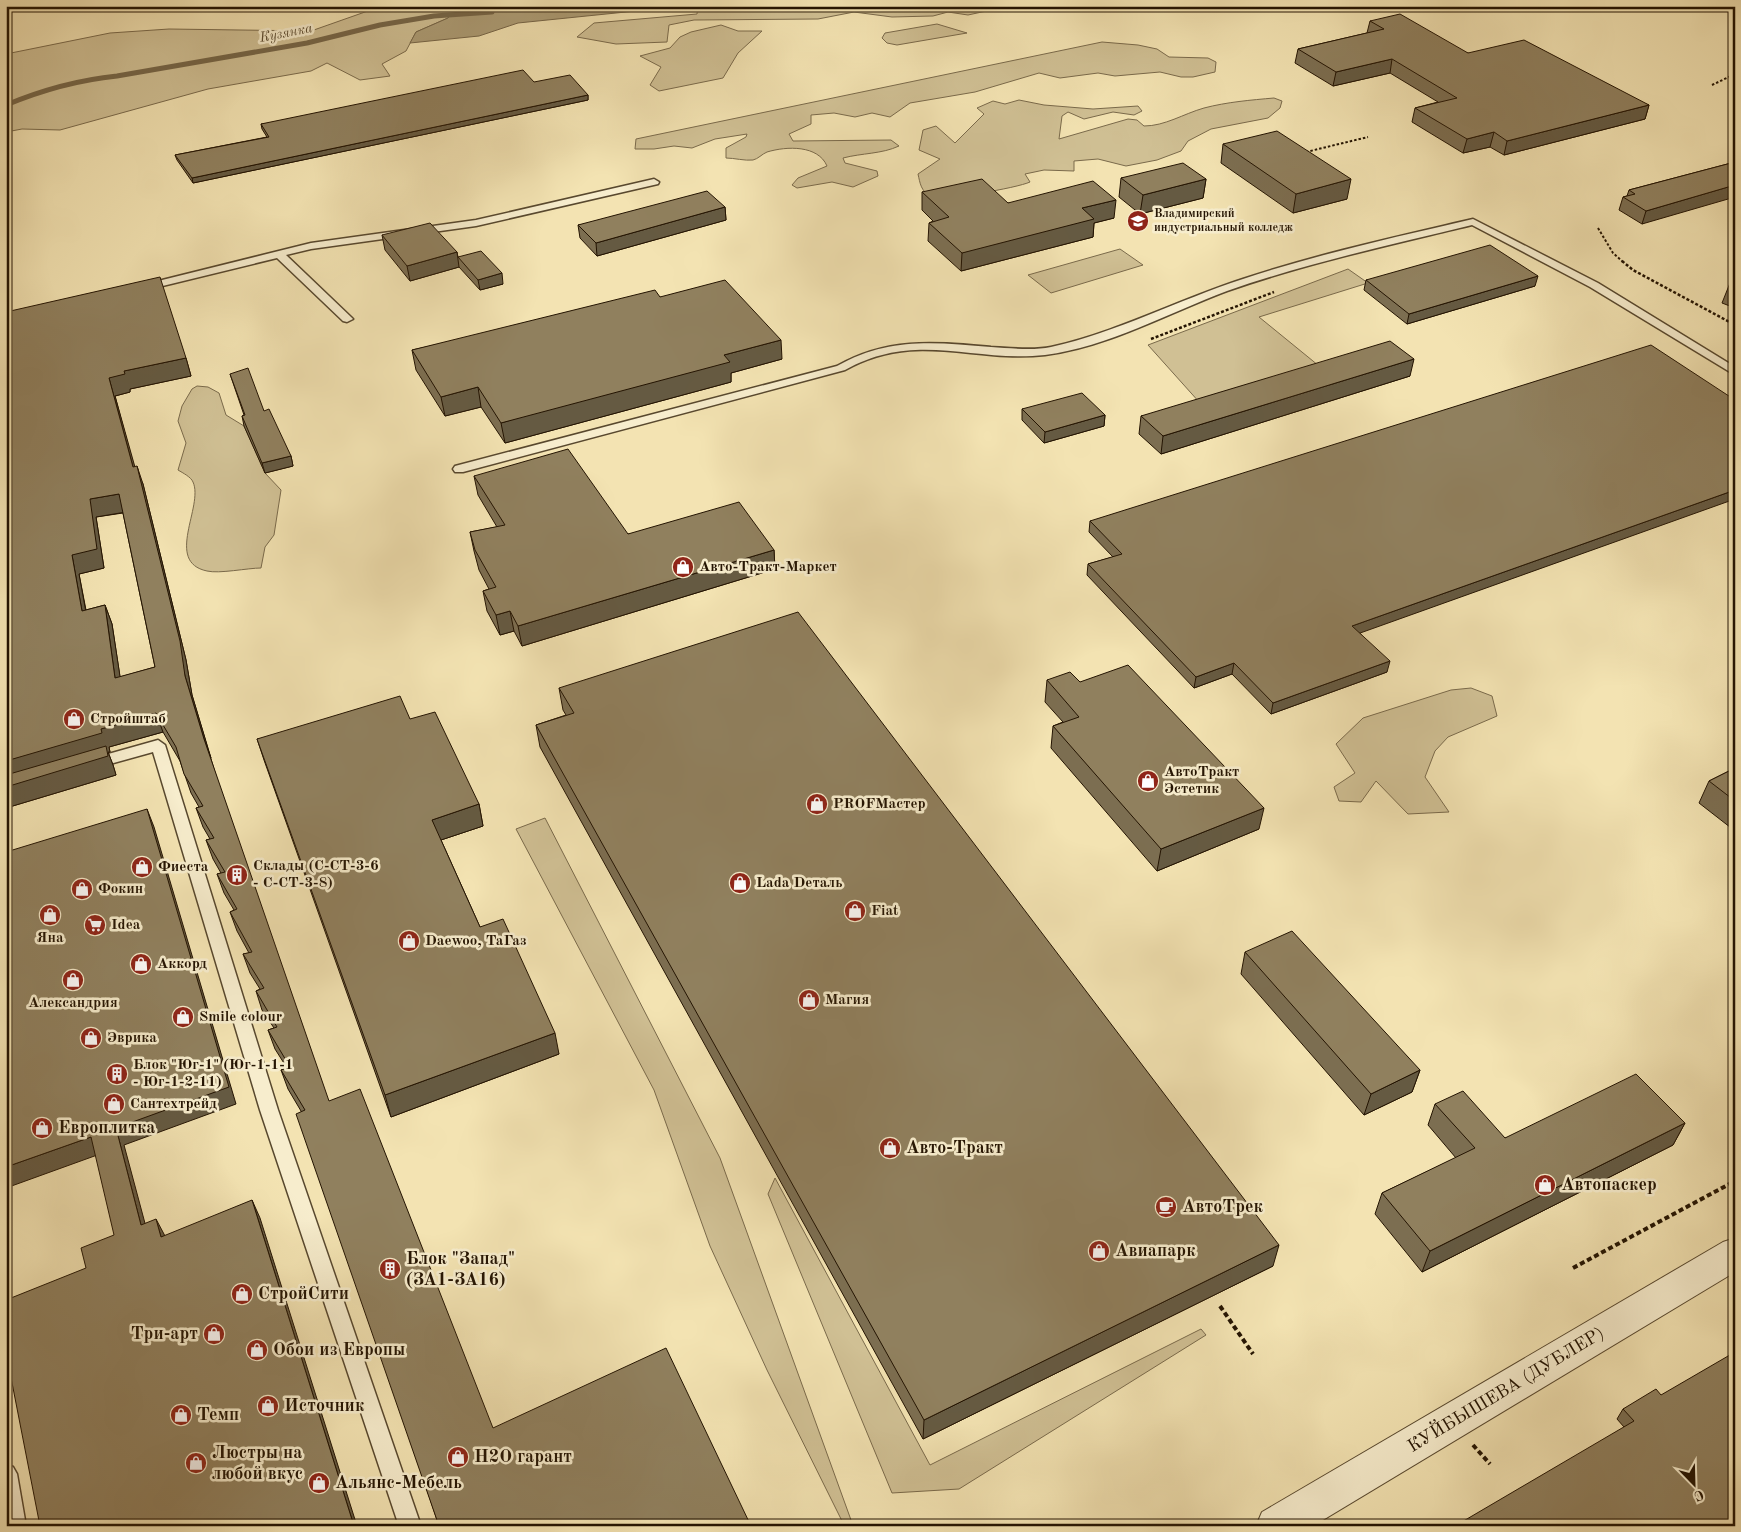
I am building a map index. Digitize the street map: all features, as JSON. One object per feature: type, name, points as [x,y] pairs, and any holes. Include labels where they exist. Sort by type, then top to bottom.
[{"type":"street","name":"КУЙБЫШЕВА (ДУБЛЕР)","points":[[1276,1526],[1735,1253]]},
{"type":"lane","points":[[132,290],[310,246],[476,223],[654,182]]},
{"type":"lane","points":[[459,469],[842,368],[858,356],[904,345],[1017,352],[1047,351],[1112,332],[1246,281],[1350,252],[1473,222],[1594,285],[1735,372]]},
{"type":"lane","points":[[280,254],[347,319]]},
{"type":"lane","points":[[82,767],[158,745],[269,1110],[410,1526]]},
{"type":"lane","points":[[6,1474],[15,1526]]},
{"type":"path","points":[[1712,85],[1735,74]]},
{"type":"path","points":[[1302,153],[1368,137]]},
{"type":"path","points":[[1598,228],[1613,253],[1633,270],[1735,326]]},
{"type":"path","points":[[1144,342],[1279,290]]},
{"type":"path","points":[[1573,1268],[1735,1181]]},
{"type":"path","points":[[1220,1306],[1253,1354]]},
{"type":"shaded area","points":[[382,6],[513,6],[481,12],[451,14],[448,18],[416,32],[406,51],[382,64],[390,76],[360,80],[327,63],[311,71],[208,89],[60,130],[22,129],[6,132],[6,54],[110,33],[169,29],[311,31]]},
{"type":"shaded area","points":[[513,6],[663,6],[665,8],[518,23],[479,36],[410,43],[416,32],[448,18],[451,14],[481,12]]},
{"type":"shaded area","points":[[698,6],[1060,6],[991,10],[968,15],[948,12],[933,16],[892,17],[854,12],[818,19],[694,20],[669,25],[667,42],[616,44],[577,37],[594,23],[697,14]]},
{"type":"shaded area","points":[[937,24],[967,33],[897,45],[887,43],[882,38],[885,33]]},
{"type":"shaded area","points":[[721,25],[738,31],[762,31],[738,53],[723,78],[659,91],[650,85],[661,67],[640,56],[670,48],[680,37],[691,32]]},
{"type":"shaded area","points":[[1102,42],[1138,45],[1157,49],[1169,57],[1208,58],[1216,62],[1215,72],[1193,77],[1181,77],[1160,72],[1115,76],[1098,73],[1060,78],[1039,73],[975,92],[910,103],[890,117],[872,113],[855,117],[834,113],[811,115],[811,124],[789,134],[793,141],[891,140],[899,146],[886,151],[843,158],[845,163],[877,171],[878,176],[853,187],[832,182],[797,188],[792,185],[798,178],[827,166],[817,154],[801,149],[775,150],[753,160],[726,158],[726,148],[746,137],[747,134],[715,139],[692,148],[674,146],[635,149],[636,139]]},
{"type":"shaded area","points":[[1274,98],[1282,101],[1280,108],[1268,118],[1211,129],[1188,141],[1181,151],[1157,160],[1126,166],[1098,159],[1074,161],[1074,171],[1044,170],[1025,174],[1030,182],[1023,185],[950,197],[931,196],[923,190],[919,181],[918,174],[940,159],[919,150],[923,130],[936,126],[955,143],[984,114],[977,108],[993,101],[1005,104],[1019,100],[1044,105],[1093,109],[1138,106],[1142,111],[1134,115],[1113,112],[1084,119],[1068,112],[1062,116],[1059,139],[1128,119],[1137,120],[1144,126],[1152,125],[1167,122],[1196,110],[1213,106]]},
{"type":"shaded area","points":[[1120,249],[1143,265],[1051,293],[1028,275]]},
{"type":"shaded area","points":[[1348,269],[1368,283],[1259,317],[1324,370],[1200,403],[1148,345]]},
{"type":"shaded area","points":[[197,386],[208,387],[219,393],[226,415],[244,426],[265,473],[281,490],[274,535],[265,547],[261,568],[219,572],[207,571],[195,566],[188,557],[188,532],[195,492],[192,480],[178,470],[186,443],[178,421],[182,406],[192,389]]},
{"type":"shaded area","points":[[1471,688],[1492,696],[1497,716],[1448,737],[1435,751],[1425,777],[1449,812],[1408,814],[1376,781],[1361,802],[1339,801],[1334,787],[1355,773],[1336,744],[1363,718],[1451,690]]},
{"type":"shaded area","points":[[545,818],[720,1158],[851,1520],[843,1523],[767,1370],[710,1246],[654,1090],[516,829]]},
{"type":"shaded area","points":[[775,1178],[930,1465],[1201,1329],[1206,1335],[959,1489],[892,1493],[768,1194]]},
{"type":"building","points":[[1400,14],[1468,53],[1524,40],[1649,105],[1507,141],[1494,132],[1467,139],[1415,108],[1457,98],[1392,59],[1336,72],[1298,49],[1384,29],[1370,21]]},
{"type":"building","points":[[523,70],[534,82],[570,75],[588,95],[192,178],[175,155],[269,137],[261,124]]},
{"type":"building","points":[[1277,131],[1351,179],[1296,194],[1223,144]]},
{"type":"building","points":[[1735,162],[1735,185],[1646,211],[1623,197],[1635,194],[1629,190]]},
{"type":"building","points":[[1183,163],[1206,179],[1143,195],[1121,178]]},
{"type":"building","points":[[982,179],[1008,203],[1093,181],[1116,200],[1082,208],[1094,219],[962,253],[929,223],[949,217],[922,192]]},
{"type":"building","points":[[707,191],[725,207],[596,243],[578,225]]},
{"type":"building","points":[[430,223],[457,252],[407,266],[382,235]]},
{"type":"building","points":[[1490,245],[1538,276],[1409,314],[1366,280]]},
{"type":"building","points":[[481,251],[502,273],[478,280],[458,257]]},
{"type":"building","points":[[160,277],[186,358],[124,371],[125,374],[109,378],[133,467],[137,466],[180,641],[185,676],[204,739],[329,1101],[360,1089],[493,1428],[666,1348],[751,1526],[439,1526],[296,1114],[305,1110],[281,1070],[290,1067],[268,1030],[277,1027],[256,991],[264,988],[243,954],[252,952],[230,912],[237,909],[217,874],[225,872],[206,840],[214,838],[196,808],[203,806],[184,774],[176,747],[156,713],[101,729],[102,733],[6,761],[6,312]],"holes":[[[119,494],[155,667],[115,678],[105,605],[82,611],[72,555],[97,549],[90,499]]]},
{"type":"building","points":[[725,280],[781,340],[724,355],[730,362],[501,423],[478,387],[441,397],[412,350],[655,290],[660,297]]},
{"type":"building","points":[[1390,341],[1414,359],[1163,436],[1141,416]]},
{"type":"building","points":[[1651,345],[1735,400],[1735,490],[1352,626],[1390,661],[1273,703],[1234,663],[1196,677],[1088,564],[1122,554],[1090,521]]},
{"type":"building","points":[[248,368],[264,411],[269,409],[291,456],[262,463],[242,416],[245,415],[230,374]]},
{"type":"building","points":[[1082,393],[1105,415],[1045,432],[1022,409]]},
{"type":"building","points":[[568,449],[628,534],[739,502],[774,550],[518,626],[510,611],[496,615],[483,591],[496,587],[475,550],[470,532],[505,525],[474,476]]},
{"type":"building","points":[[798,612],[1279,1245],[924,1420],[536,725],[574,713],[559,688]]},
{"type":"building","points":[[1128,665],[1264,808],[1161,849],[1053,726],[1079,717],[1047,680],[1070,672],[1080,682]]},
{"type":"building","points":[[400,696],[410,719],[435,712],[479,804],[432,820],[480,927],[503,919],[555,1033],[385,1095],[257,739]]},
{"type":"building","points":[[106,746],[108,756],[6,787],[6,775]]},
{"type":"building","points":[[1735,768],[1735,801],[1709,781]]},
{"type":"building","points":[[147,809],[229,1087],[116,1128],[141,1225],[156,1219],[161,1237],[252,1200],[354,1526],[40,1526],[6,1352],[6,1300],[86,1268],[81,1248],[114,1235],[91,1137],[6,1167],[6,852]]},
{"type":"building","points":[[1292,931],[1420,1070],[1371,1094],[1245,952]]},
{"type":"building","points":[[1636,1074],[1685,1123],[1430,1251],[1382,1193],[1475,1148],[1435,1104],[1463,1091],[1505,1138]]},
{"type":"building","points":[[1735,1352],[1735,1526],[1455,1526],[1634,1421],[1623,1409],[1656,1389],[1661,1395]]},
{"type":"waterway","name":"Кузянка","points":[[656,8],[754,6]]},
{"type":"waterway","name":"Кузянка","points":[[6,105],[47,90],[88,80],[307,43],[380,25],[434,16],[492,12]]},
{"type":"place","name":"Владимирский индустриальный колледж","points":[[1138,221]]},
{"type":"place","name":"Авто-Тракт-Маркет","points":[[683,567]]},
{"type":"place","name":"Стройштаб","points":[[74,719]]},
{"type":"place","name":"АвтоТракт Эстетик","points":[[1148,781]]},
{"type":"place","name":"PROFМастер","points":[[817,804]]},
{"type":"place","name":"Фиеста","points":[[142,867]]},
{"type":"place","name":"Склады (С-СТ-3-6 - С-СТ-3-8)","points":[[237,875]]},
{"type":"place","name":"Lada Dеталь","points":[[740,883]]},
{"type":"place","name":"Фокин","points":[[82,889]]},
{"type":"place","name":"Fiat","points":[[855,911]]},
{"type":"place","name":"Яна","points":[[50,915]]},
{"type":"place","name":"Idea","points":[[95,925]]},
{"type":"place","name":"Daewoo, ТаГаз","points":[[409,941]]},
{"type":"place","name":"Аккорд","points":[[141,964]]},
{"type":"place","name":"Александрия","points":[[73,980]]},
{"type":"place","name":"Магия","points":[[809,1000]]},
{"type":"place","name":"Smile colour","points":[[183,1017]]},
{"type":"place","name":"Эврика","points":[[91,1038]]},
{"type":"place","name":"Блок \"Юг-1\" (Юг-1-1-1 - Юг-1-2-11)","points":[[117,1074]]},
{"type":"place","name":"Сантехтрейд","points":[[114,1104]]},
{"type":"place","name":"Европлитка","points":[[42,1128]]},
{"type":"place","name":"Авто-Тракт","points":[[890,1148]]},
{"type":"place","name":"Автопаскер","points":[[1545,1185]]},
{"type":"place","name":"АвтоТрек","points":[[1166,1207]]},
{"type":"place","name":"Авиапарк","points":[[1099,1251]]},
{"type":"place","name":"Блок \"Запад\" (ЗА1-ЗА16)","points":[[390,1269]]},
{"type":"place","name":"СтройСити","points":[[242,1294]]},
{"type":"place","name":"Три-арт","points":[[214,1334]]},
{"type":"place","name":"Обои из Европы","points":[[257,1350]]},
{"type":"place","name":"Источник","points":[[268,1406]]},
{"type":"place","name":"Темп","points":[[181,1415]]},
{"type":"place","name":"H2O гарант","points":[[458,1457]]},
{"type":"place","name":"Люстры на любой вкус","points":[[196,1463]]},
{"type":"place","name":"Альянс-Мебель","points":[[319,1483]]}]
